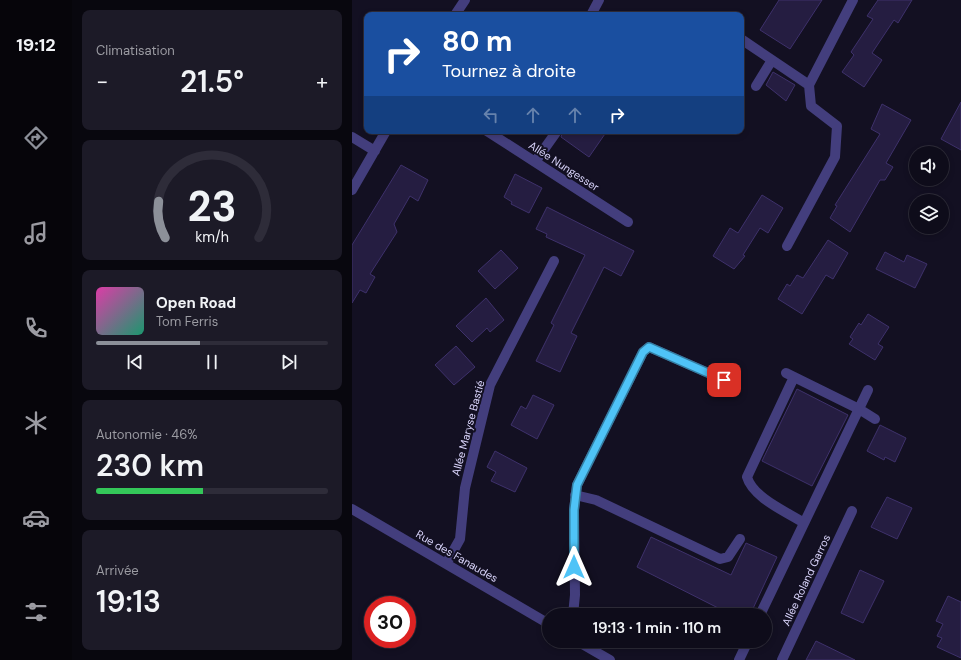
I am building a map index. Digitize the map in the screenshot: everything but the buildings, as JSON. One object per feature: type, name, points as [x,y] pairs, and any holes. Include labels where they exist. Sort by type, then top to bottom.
[{"type":"street","points":[[457,12],[465,0]]},
{"type":"street","points":[[593,12],[599,0]]},
{"type":"street","points":[[787,246],[835,157],[836,126],[811,106],[809,85],[853,0]]},
{"type":"street","points":[[744,41],[809,85]]},
{"type":"street","points":[[756,86],[772,60]]},
{"type":"street","points":[[352,190],[384,134]]},
{"type":"street","name":"Allée Nungesser","points":[[492,134],[628,222]]},
{"type":"street","points":[[535,162],[554,134]]},
{"type":"street","points":[[352,137],[375,151]]},
{"type":"street","name":"Allée Maryse Bastié","points":[[446,564],[460,539],[465,488],[490,385],[554,261]]},
{"type":"street","points":[[574,608],[575,595],[574,510],[577,485],[643,352],[649,347],[736,385]]},
{"type":"street","points":[[804,523],[757,494],[749,484],[747,477],[790,375],[859,409],[875,419]]},
{"type":"street","points":[[763,608],[868,390]]},
{"type":"street","points":[[575,495],[596,500],[720,559],[728,557],[740,539]]},
{"type":"street","name":"Rue des Fanaudes","points":[[352,509],[542,620]]},
{"type":"street","name":"Allée Roland Garros","points":[[782,660],[852,510]]},
{"type":"street","points":[[589,648],[610,660]]},
{"type":"street","points":[[739,660],[745,648]]},
{"type":"route","points":[[574,567],[574,510],[577,485],[643,352],[649,347],[724,380]]}]
